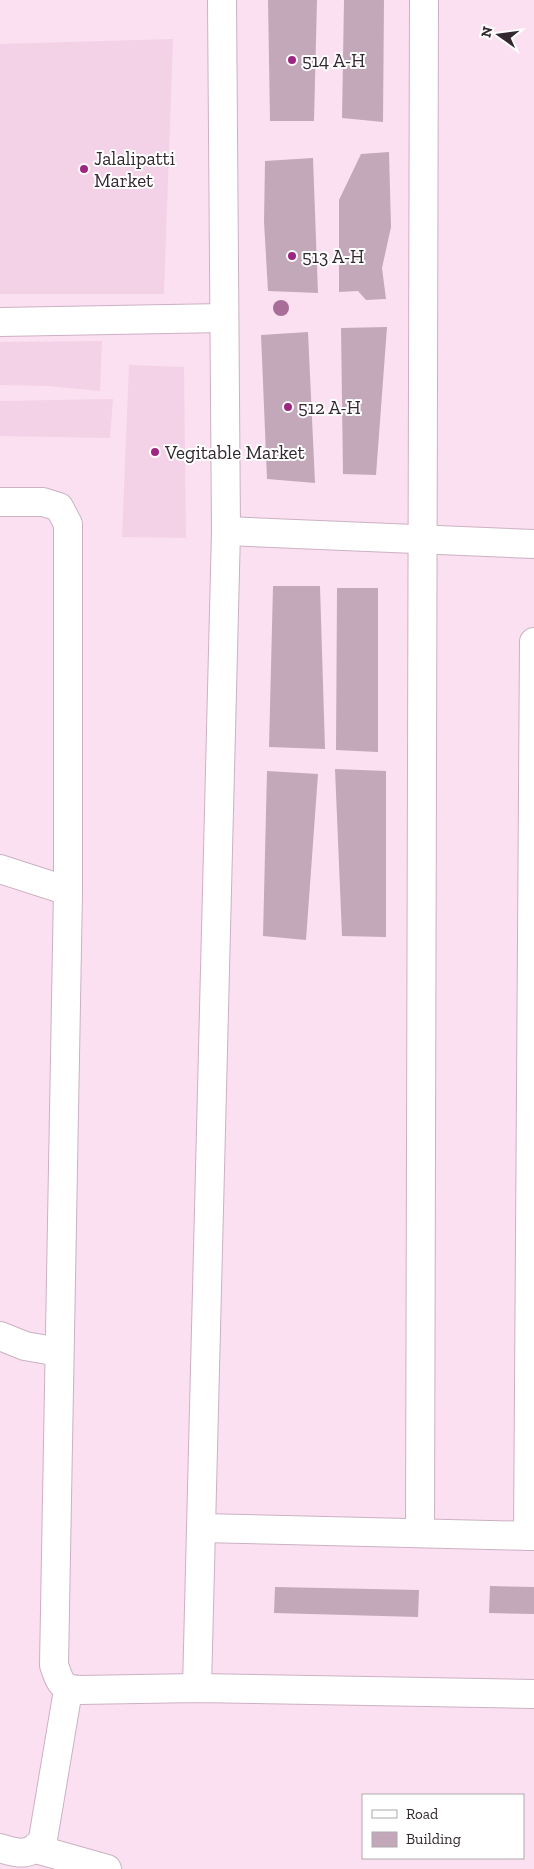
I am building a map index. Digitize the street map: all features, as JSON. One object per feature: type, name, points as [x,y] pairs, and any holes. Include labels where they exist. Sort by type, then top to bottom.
[{"type":"street","points":[[197,1688],[226,531],[222,0]]},
{"type":"street","points":[[420,1532],[424,0]]},
{"type":"street","points":[[0,322],[224,318]]},
{"type":"street","points":[[0,502],[43,502],[51,504],[59,507],[68,524],[68,892],[54,1665],[60,1682],[68,1690],[197,1688],[534,1694]]},
{"type":"street","points":[[226,531],[534,544]]},
{"type":"street","points":[[201,1528],[531,1536],[534,642]]},
{"type":"street","points":[[0,870],[68,892]]},
{"type":"street","points":[[0,1336],[25,1346],[59,1352]]},
{"type":"street","points":[[19,1855],[43,1839],[68,1690]]},
{"type":"street","points":[[19,1855],[107,1869]]},
{"type":"shaded area","name":"Jalalipatti Market","points":[[173,39],[164,294],[0,294],[0,44]]},
{"type":"shaded area","points":[[102,341],[100,391],[49,386],[0,385],[0,342]]},
{"type":"shaded area","name":"Vegitable Market","points":[[129,365],[184,367],[186,538],[122,537]]},
{"type":"shaded area","points":[[113,399],[110,438],[0,436],[0,401]]},
{"type":"building","name":"514 A-H","points":[[268,0],[317,0],[314,121],[270,121]]},
{"type":"building","points":[[344,0],[384,0],[383,122],[342,118]]},
{"type":"building","points":[[389,152],[391,227],[382,268],[386,299],[366,300],[358,291],[339,292],[339,200],[361,154]]},
{"type":"building","name":"513 A-H","points":[[313,158],[318,293],[268,291],[264,222],[265,161]]},
{"type":"building","points":[[387,327],[376,475],[343,474],[341,328]]},
{"type":"building","name":"512 A-H","points":[[308,332],[315,483],[267,479],[261,335]]},
{"type":"building","points":[[273,586],[320,586],[325,749],[269,747]]},
{"type":"building","points":[[337,588],[378,588],[378,752],[336,750]]},
{"type":"building","points":[[335,769],[386,771],[386,937],[342,936]]},
{"type":"building","points":[[267,771],[318,774],[306,940],[263,936]]},
{"type":"building","points":[[490,1586],[534,1587],[534,1614],[489,1613]]},
{"type":"building","points":[[275,1587],[419,1590],[418,1617],[274,1613]]},
{"type":"place","name":"514 A-H","points":[[292,60]]},
{"type":"place","name":"Jalalipatti Market","points":[[84,169]]},
{"type":"place","name":"513 A-H","points":[[292,256]]},
{"type":"place","name":"512 A-H","points":[[288,407]]},
{"type":"place","name":"Vegitable Market","points":[[155,452]]}]
